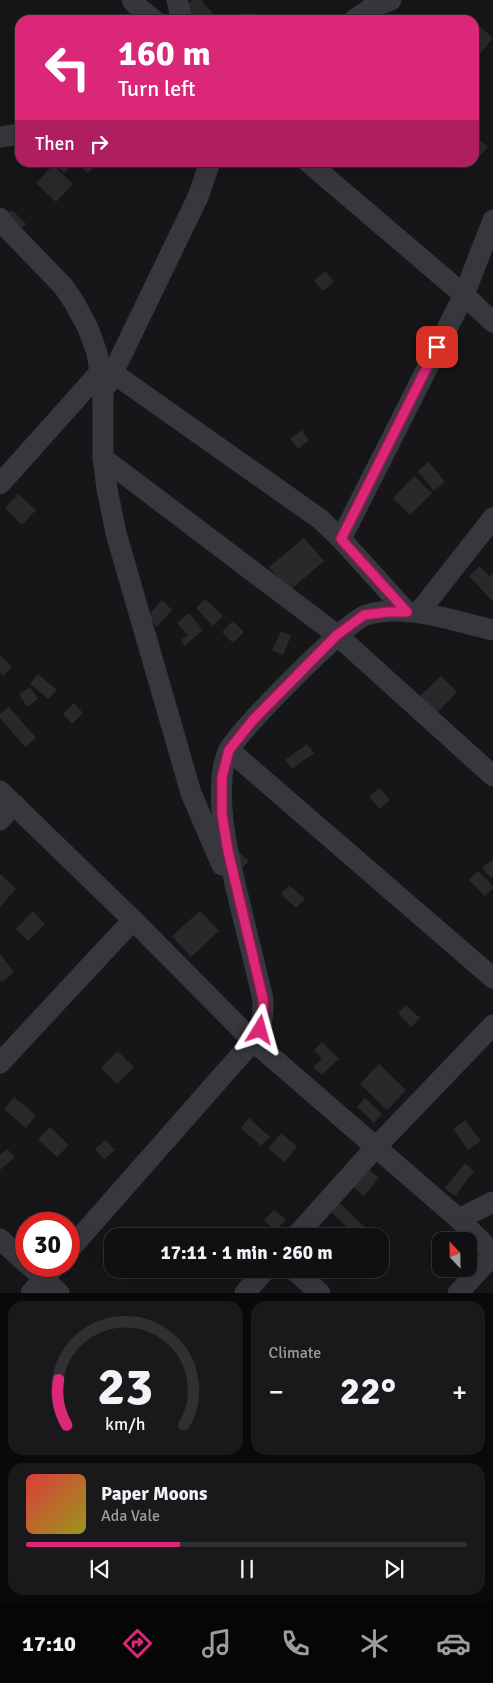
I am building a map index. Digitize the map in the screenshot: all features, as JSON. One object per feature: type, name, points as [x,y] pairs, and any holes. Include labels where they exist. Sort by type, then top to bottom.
[{"type":"street","points":[[132,0],[148,15]]},
{"type":"street","points":[[177,0],[181,15]]},
{"type":"street","points":[[361,15],[373,7],[391,0]]},
{"type":"street","points":[[0,137],[15,135]]},
{"type":"street","points":[[208,167],[198,197],[107,372],[103,392],[103,458],[107,490],[116,533],[191,792],[242,911]]},
{"type":"street","points":[[314,167],[493,322]]},
{"type":"street","points":[[0,218],[71,297],[88,328],[97,353],[107,372],[320,519],[413,612]]},
{"type":"street","points":[[341,539],[464,295],[493,220]]},
{"type":"street","points":[[0,484],[107,372]]},
{"type":"street","points":[[103,458],[337,635],[493,776]]},
{"type":"street","points":[[413,612],[493,518]]},
{"type":"street","points":[[80,1238],[253,1041],[260,1030],[263,1015],[263,999],[228,851],[222,815],[222,777],[229,750],[253,720],[337,635],[364,615],[388,612],[413,612],[493,630]]},
{"type":"street","points":[[453,620],[493,646]]},
{"type":"street","points":[[229,750],[493,978]]},
{"type":"street","points":[[5,805],[133,920],[253,1041],[460,1220],[493,1254],[458,1293]]},
{"type":"street","points":[[0,1063],[133,920]]},
{"type":"street","points":[[303,1228],[375,1148],[493,1025]]},
{"type":"street","points":[[460,1220],[493,1202]]},
{"type":"street","points":[[0,1239],[15,1253]]},
{"type":"street","points":[[41,1277],[59,1293]]},
{"type":"street","points":[[244,1293],[258,1278]]},
{"type":"street","points":[[303,1278],[320,1293]]},
{"type":"building","points":[[192,0],[201,0],[214,15],[179,15],[177,13]]},
{"type":"building","points":[[479,25],[493,38],[479,55]]},
{"type":"building","points":[[479,139],[488,147],[481,155],[479,153]]},
{"type":"building","points":[[51,167],[55,167],[73,184],[56,202],[36,183]]},
{"type":"building","points":[[58,167],[69,167],[64,173]]},
{"type":"building","points":[[82,167],[94,167],[87,173]]},
{"type":"building","points":[[12,210],[26,224],[12,237],[0,222]]},
{"type":"building","points":[[325,271],[334,282],[323,291],[314,281]]},
{"type":"building","points":[[302,430],[309,440],[298,449],[290,439]]},
{"type":"building","points":[[429,462],[445,482],[434,491],[418,471]]},
{"type":"building","points":[[414,476],[432,493],[410,515],[393,498]]},
{"type":"building","points":[[18,494],[36,510],[22,525],[5,508]]},
{"type":"building","points":[[304,538],[324,561],[289,591],[269,567]]},
{"type":"building","points":[[480,566],[489,576],[493,573],[493,602],[469,576]]},
{"type":"building","points":[[205,599],[223,616],[213,626],[196,608]]},
{"type":"building","points":[[162,600],[172,610],[157,627],[147,617]]},
{"type":"building","points":[[189,613],[203,630],[185,646],[181,640],[188,635],[177,623]]},
{"type":"building","points":[[233,621],[244,632],[233,643],[222,632]]},
{"type":"building","points":[[281,631],[291,636],[283,655],[272,650]]},
{"type":"building","points":[[0,655],[12,667],[3,676],[0,672]]},
{"type":"building","points":[[38,674],[57,690],[48,699],[30,684]]},
{"type":"building","points":[[441,676],[457,692],[437,713],[420,696]]},
{"type":"building","points":[[30,687],[38,699],[27,707],[19,694]]},
{"type":"building","points":[[74,703],[83,713],[72,724],[63,714]]},
{"type":"building","points":[[9,707],[36,738],[25,747],[0,718],[0,714]]},
{"type":"building","points":[[307,744],[314,753],[292,769],[285,760]]},
{"type":"building","points":[[379,788],[390,800],[380,809],[369,797]]},
{"type":"building","points":[[233,847],[249,861],[240,870]]},
{"type":"building","points":[[493,859],[493,876],[491,878],[482,868]]},
{"type":"building","points":[[478,871],[493,886],[485,896],[469,880]]},
{"type":"building","points":[[0,874],[16,889],[0,907]]},
{"type":"building","points":[[289,885],[305,899],[296,908],[281,894]]},
{"type":"building","points":[[33,911],[45,924],[28,941],[16,929]]},
{"type":"building","points":[[200,911],[219,931],[191,957],[172,936]]},
{"type":"building","points":[[0,954],[14,972],[2,982],[0,980]]},
{"type":"building","points":[[406,1005],[420,1018],[411,1027],[398,1013]]},
{"type":"building","points":[[322,1042],[339,1059],[322,1075],[313,1067],[322,1059],[314,1050]]},
{"type":"building","points":[[117,1051],[134,1067],[117,1084],[101,1068]]},
{"type":"building","points":[[379,1064],[406,1090],[387,1110],[360,1084]]},
{"type":"building","points":[[14,1097],[36,1115],[26,1128],[4,1109]]},
{"type":"building","points":[[365,1098],[382,1114],[374,1123],[357,1107]]},
{"type":"building","points":[[249,1118],[270,1137],[261,1146],[241,1128]]},
{"type":"building","points":[[465,1120],[481,1141],[468,1150],[453,1129]]},
{"type":"building","points":[[50,1127],[69,1145],[57,1157],[38,1139]]},
{"type":"building","points":[[281,1133],[297,1146],[285,1162],[268,1149]]},
{"type":"building","points":[[106,1140],[115,1150],[104,1159],[95,1149]]},
{"type":"building","points":[[7,1149],[15,1157],[0,1170],[0,1155]]},
{"type":"building","points":[[465,1163],[474,1171],[455,1196],[445,1188]]},
{"type":"building","points":[[367,1168],[379,1178],[364,1196],[352,1186]]},
{"type":"building","points":[[339,1202],[366,1228],[348,1228],[330,1211]]},
{"type":"building","points":[[274,1210],[286,1220],[278,1228],[272,1228],[264,1220]]},
{"type":"building","points":[[15,1238],[15,1252],[11,1255],[4,1246]]},
{"type":"route","points":[[260,1030],[263,1015],[263,999],[228,851],[222,815],[222,777],[229,750],[253,720],[337,635],[364,615],[407,612],[341,539],[437,347]]}]
